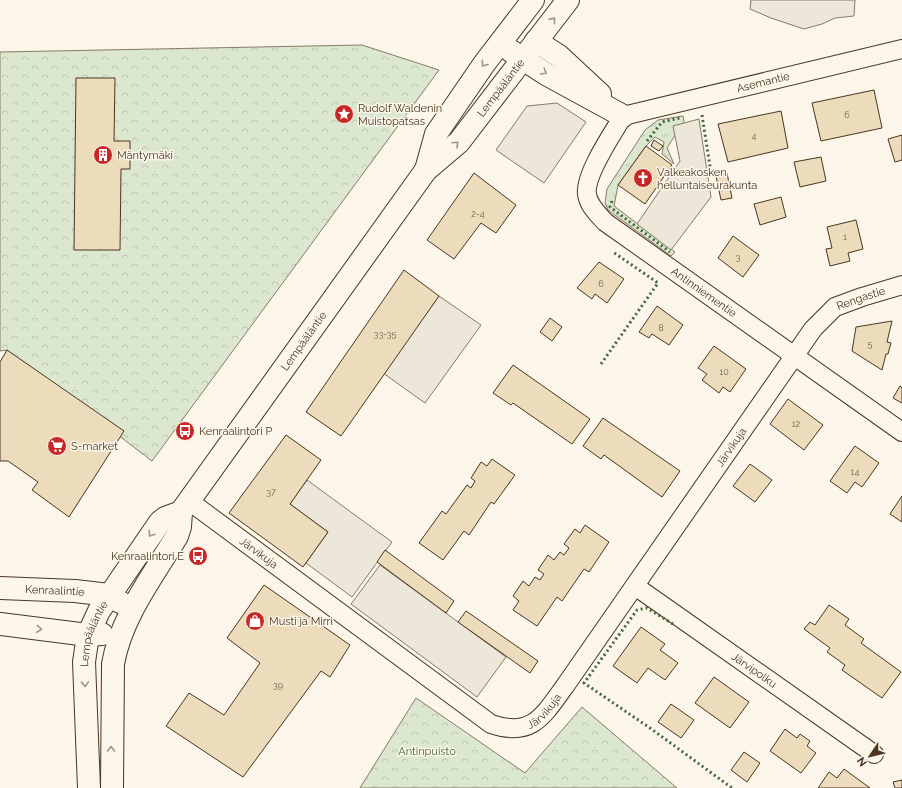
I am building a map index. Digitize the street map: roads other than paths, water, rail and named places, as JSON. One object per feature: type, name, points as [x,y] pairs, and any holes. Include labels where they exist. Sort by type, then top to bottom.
[{"type":"main road","name":"Lempääläntie","points":[[426,170],[436,134],[500,43],[533,0]]},
{"type":"main road","name":"Lempääläntie","points":[[112,788],[113,664],[118,642],[132,610],[177,536],[185,506],[426,170],[459,142],[568,0]]},
{"type":"main road","points":[[536,41],[559,56],[623,116]]},
{"type":"main road","points":[[500,43],[523,59],[623,116]]},
{"type":"main road","name":"Lempääläntie","points":[[89,788],[84,662],[88,635],[98,611],[160,522],[185,506]]},
{"type":"main road","name":"Kenraalintie","points":[[0,588],[75,591],[109,595],[132,610]]},
{"type":"main road","points":[[0,624],[88,635],[100,635],[116,628],[132,610]]},
{"type":"street","name":"Asemantie","points":[[623,116],[902,49]]},
{"type":"street","name":"Antinniementie","points":[[623,116],[588,179],[587,194],[594,210],[605,222],[902,432]]},
{"type":"street","name":"Rengastie","points":[[794,356],[813,329],[835,307],[902,285]]},
{"type":"street","name":"Järvikuja","points":[[185,506],[491,724],[506,729],[522,728],[533,723],[545,712],[636,586],[794,356]]},
{"type":"street","name":"Järvipolku","points":[[636,586],[874,754]]},
{"type":"place","name":"Rudolf Waldenin Muistopatsas","points":[[344,114]]},
{"type":"place","name":"Mäntymäki","points":[[103,155]]},
{"type":"place","name":"Valkeakosken helluntaiseurakunta","points":[[643,178]]},
{"type":"place","name":"Kenraalintori P","points":[[185,431]]},
{"type":"place","name":"S-market","points":[[57,446]]},
{"type":"place","name":"Kenraalintori E","points":[[198,556]]},
{"type":"place","name":"Musti ja Mirri","points":[[255,621]]},
{"type":"park label","name":"Antinpuisto","points":[[427,751]]}]
